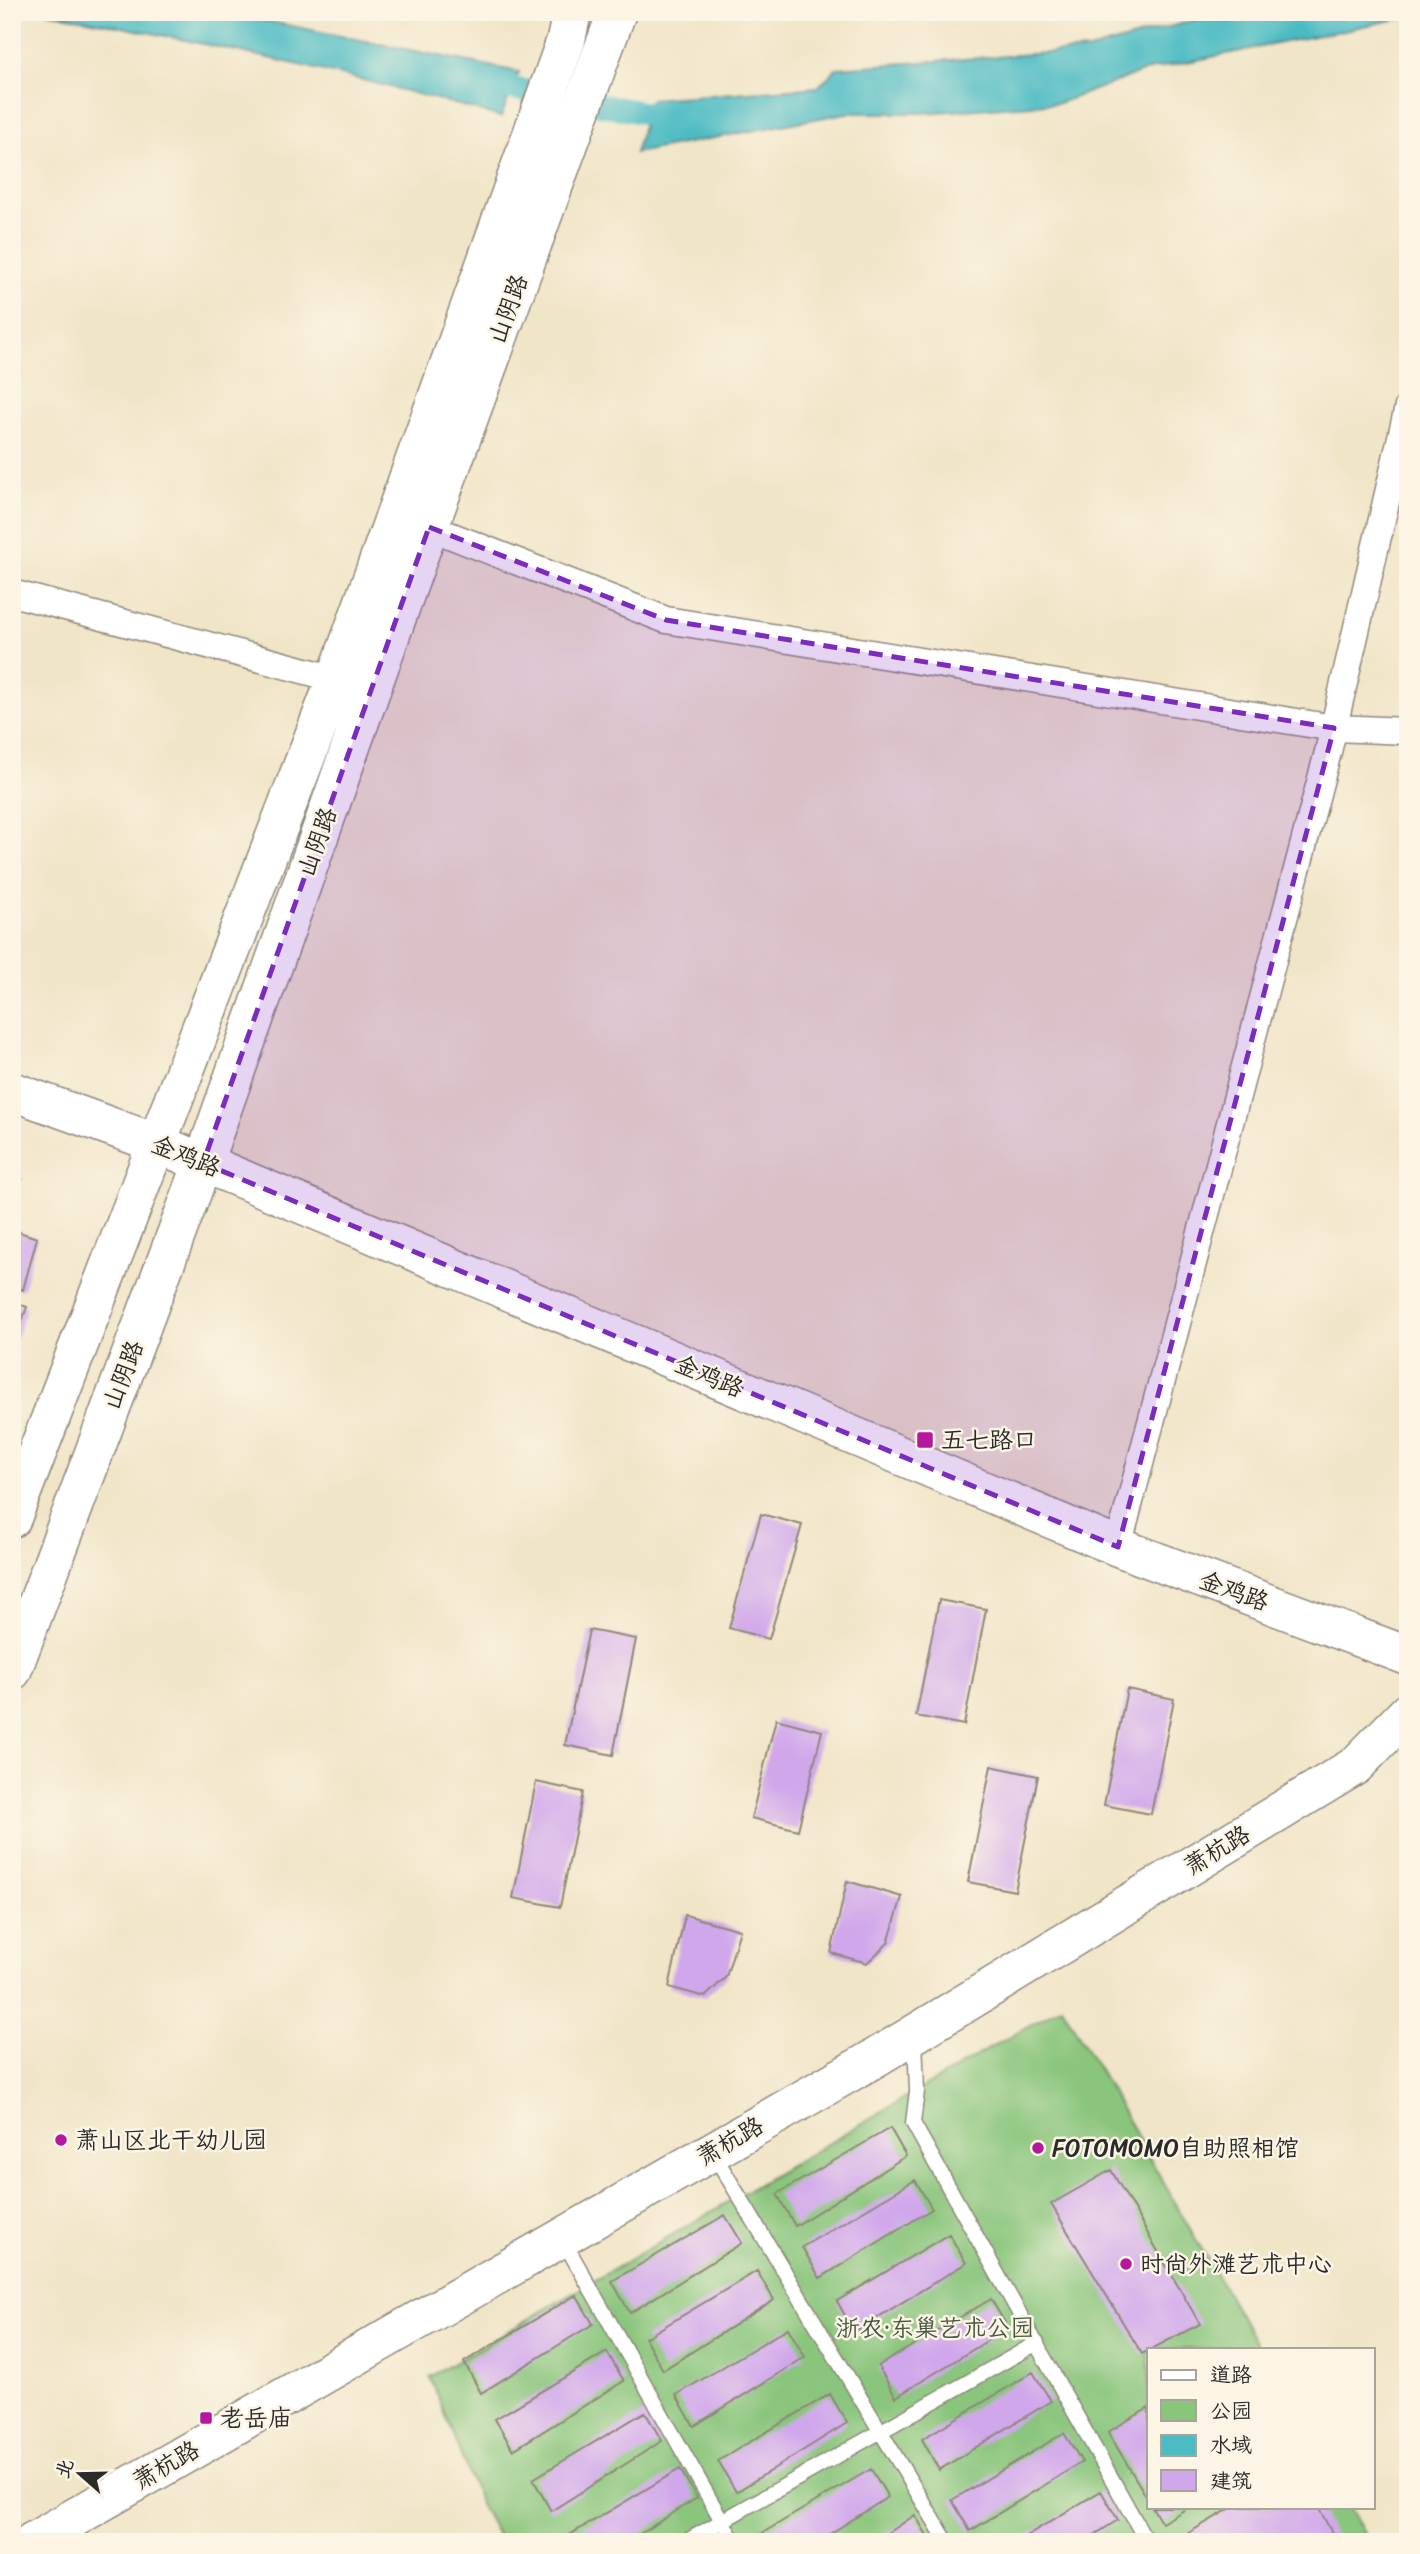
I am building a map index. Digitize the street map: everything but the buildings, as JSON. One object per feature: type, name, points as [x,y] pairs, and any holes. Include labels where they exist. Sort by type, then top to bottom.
[{"type":"main road","name":"山阴路","points":[[12,1518],[336,679],[569,26]]},
{"type":"main road","name":"山阴路","points":[[12,1671],[203,1163],[429,527],[611,27]]},
{"type":"main road","name":"金鸡路","points":[[12,1091],[156,1143],[1118,1547],[1408,1656]]},
{"type":"main road","name":"萧杭路","points":[[32,2542],[915,2034],[1355,1766],[1408,1712]]},
{"type":"street","points":[[1118,1547],[1334,728],[1408,407]]},
{"type":"street","points":[[429,527],[666,620],[1334,728],[1408,731]]},
{"type":"street","points":[[12,593],[336,679]]},
{"type":"lane","points":[[915,2034],[917,2091],[913,2123],[1147,2542]]},
{"type":"lane","points":[[712,2152],[947,2542]]},
{"type":"lane","points":[[562,2238],[734,2542]]},
{"type":"lane","points":[[685,2542],[1037,2343]]},
{"type":"highlighted area","points":[[429,527],[666,620],[1334,728],[1118,1547],[203,1163]]},
{"type":"green space","name":"浙农·东巢艺术公园","points":[[1062,2006],[1258,2348],[1147,2348],[1147,2508],[1350,2508],[1369,2542],[501,2542],[481,2506],[430,2377]]},
{"type":"water","points":[[47,12],[223,12],[519,72],[501,117],[275,60]]},
{"type":"water","points":[[1211,12],[1408,12],[1408,17],[1148,70],[1059,103],[923,113],[846,113],[635,153],[651,99],[818,87],[837,68],[1089,50],[1201,18]]},
{"type":"waterway","points":[[484,83],[645,113],[678,111]]},
{"type":"place","name":"五七路口","points":[[925,1440]]},
{"type":"place","name":"萧山区北干幼儿园","points":[[61,2140]]},
{"type":"place","name":"FOTOMOMO自助照相馆","points":[[1038,2148]]},
{"type":"place","name":"时尚外滩艺术中心","points":[[1126,2264]]},
{"type":"place","name":"老岳庙","points":[[206,2418]]}]
